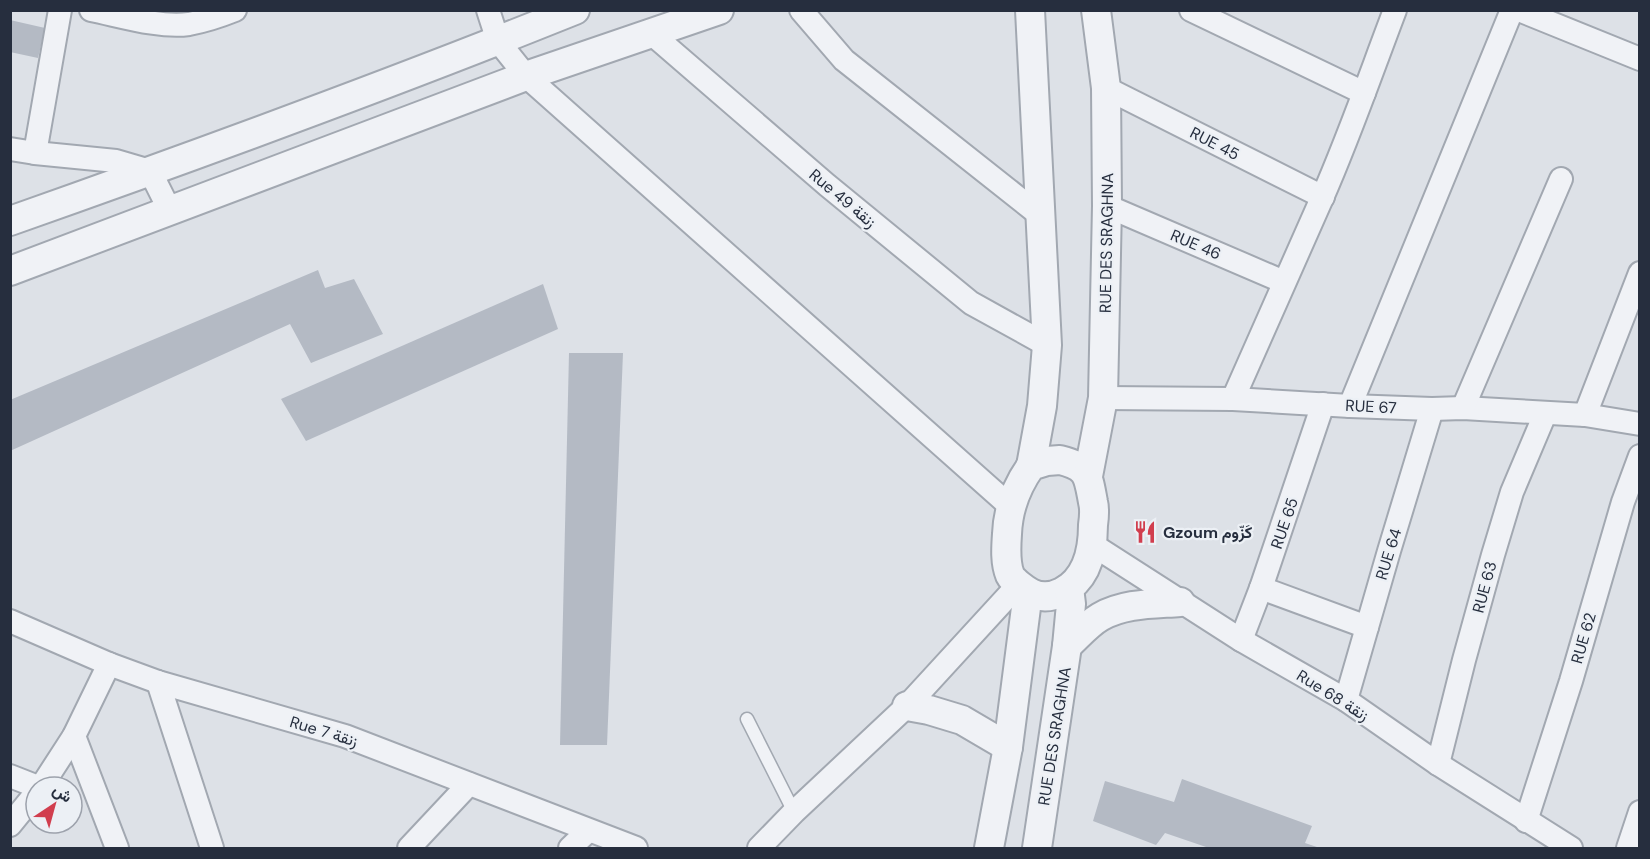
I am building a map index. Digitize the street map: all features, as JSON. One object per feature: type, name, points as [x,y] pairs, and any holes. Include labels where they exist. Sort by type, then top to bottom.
[{"type":"street","points":[[35,153],[60,10]]},
{"type":"street","points":[[91,10],[157,23],[188,24],[219,17],[235,10]]},
{"type":"street","points":[[488,10],[498,41],[526,76],[1010,506]]},
{"type":"street","points":[[10,221],[150,171],[575,10]]},
{"type":"street","points":[[10,271],[526,76],[719,10]]},
{"type":"street","points":[[801,10],[844,60],[1041,216]]},
{"type":"street","points":[[1030,10],[1047,345],[1042,406],[1031,466],[1016,490],[1010,506],[1005,554],[1010,577],[1024,588],[1046,596],[1056,595],[1069,588],[1079,577],[1093,545],[1094,507],[1088,476],[1074,463],[1060,460],[1031,466]]},
{"type":"street","name":"RUE DES SRAGHNA","points":[[1088,476],[1102,398],[1107,206],[1106,88],[1096,10]]},
{"type":"street","points":[[1191,10],[1364,93]]},
{"type":"street","points":[[1233,399],[1323,197],[1395,10]]},
{"type":"street","points":[[1350,406],[1512,10]]},
{"type":"street","points":[[1529,12],[1640,60]]},
{"type":"street","name":"Rue 49 زنقة","points":[[652,34],[827,185],[971,303],[1047,345]]},
{"type":"street","name":"RUE 45","points":[[1106,88],[1323,197]]},
{"type":"street","points":[[10,149],[116,161],[150,171],[170,211]]},
{"type":"street","points":[[1463,408],[1561,179]]},
{"type":"street","name":"RUE 46","points":[[1107,206],[1284,282]]},
{"type":"street","points":[[1586,416],[1640,273]]},
{"type":"street","name":"RUE 67","points":[[1102,398],[1233,399],[1350,406],[1463,408],[1586,416],[1640,424]]},
{"type":"street","name":"RUE 65","points":[[1241,640],[1261,588],[1323,404]]},
{"type":"street","name":"RUE 64","points":[[1346,700],[1432,409]]},
{"type":"street","name":"RUE 63","points":[[1438,764],[1499,534],[1512,492],[1545,414]]},
{"type":"street","name":"RUE 62","points":[[1526,821],[1571,681],[1623,501],[1640,456]]},
{"type":"street","name":"Rue 68 زنقة","points":[[1093,545],[1241,640],[1346,700],[1438,764],[1571,849]]},
{"type":"street","points":[[759,849],[794,812],[907,706],[1024,588]]},
{"type":"street","points":[[989,849],[1008,747],[1024,588]]},
{"type":"street","name":"RUE DES SRAGHNA","points":[[1037,849],[1068,646],[1071,604],[1069,588]]},
{"type":"street","points":[[1261,588],[1367,627]]},
{"type":"street","points":[[1068,646],[1100,617],[1116,609],[1180,602]]},
{"type":"street","name":"Rue 7 زنقة","points":[[10,621],[109,664],[158,682],[345,736],[636,849]]},
{"type":"street","points":[[48,775],[74,736],[109,664]]},
{"type":"street","points":[[158,682],[212,849]]},
{"type":"street","points":[[907,706],[962,720],[1008,747]]},
{"type":"street","points":[[74,736],[117,849]]},
{"type":"street","points":[[409,849],[469,784]]},
{"type":"street","points":[[10,825],[24,808]]},
{"type":"street","points":[[1628,849],[1640,812]]},
{"type":"street","points":[[570,849],[588,831]]},
{"type":"lane","points":[[747,719],[794,812]]},
{"type":"building","points":[[10,20],[45,28],[38,58],[10,52]]},
{"type":"building","points":[[318,270],[325,288],[354,279],[383,334],[311,363],[290,324],[10,451],[10,400]]},
{"type":"building","points":[[543,284],[558,329],[306,441],[281,399]]},
{"type":"building","points":[[569,353],[623,353],[607,745],[560,745]]},
{"type":"building","points":[[1182,779],[1312,826],[1305,843],[1320,848],[1209,848],[1165,833],[1156,845],[1093,821],[1105,781],[1174,802]]},
{"type":"place","name":"Gzoum كَزّوم","points":[[1145,532]]}]
